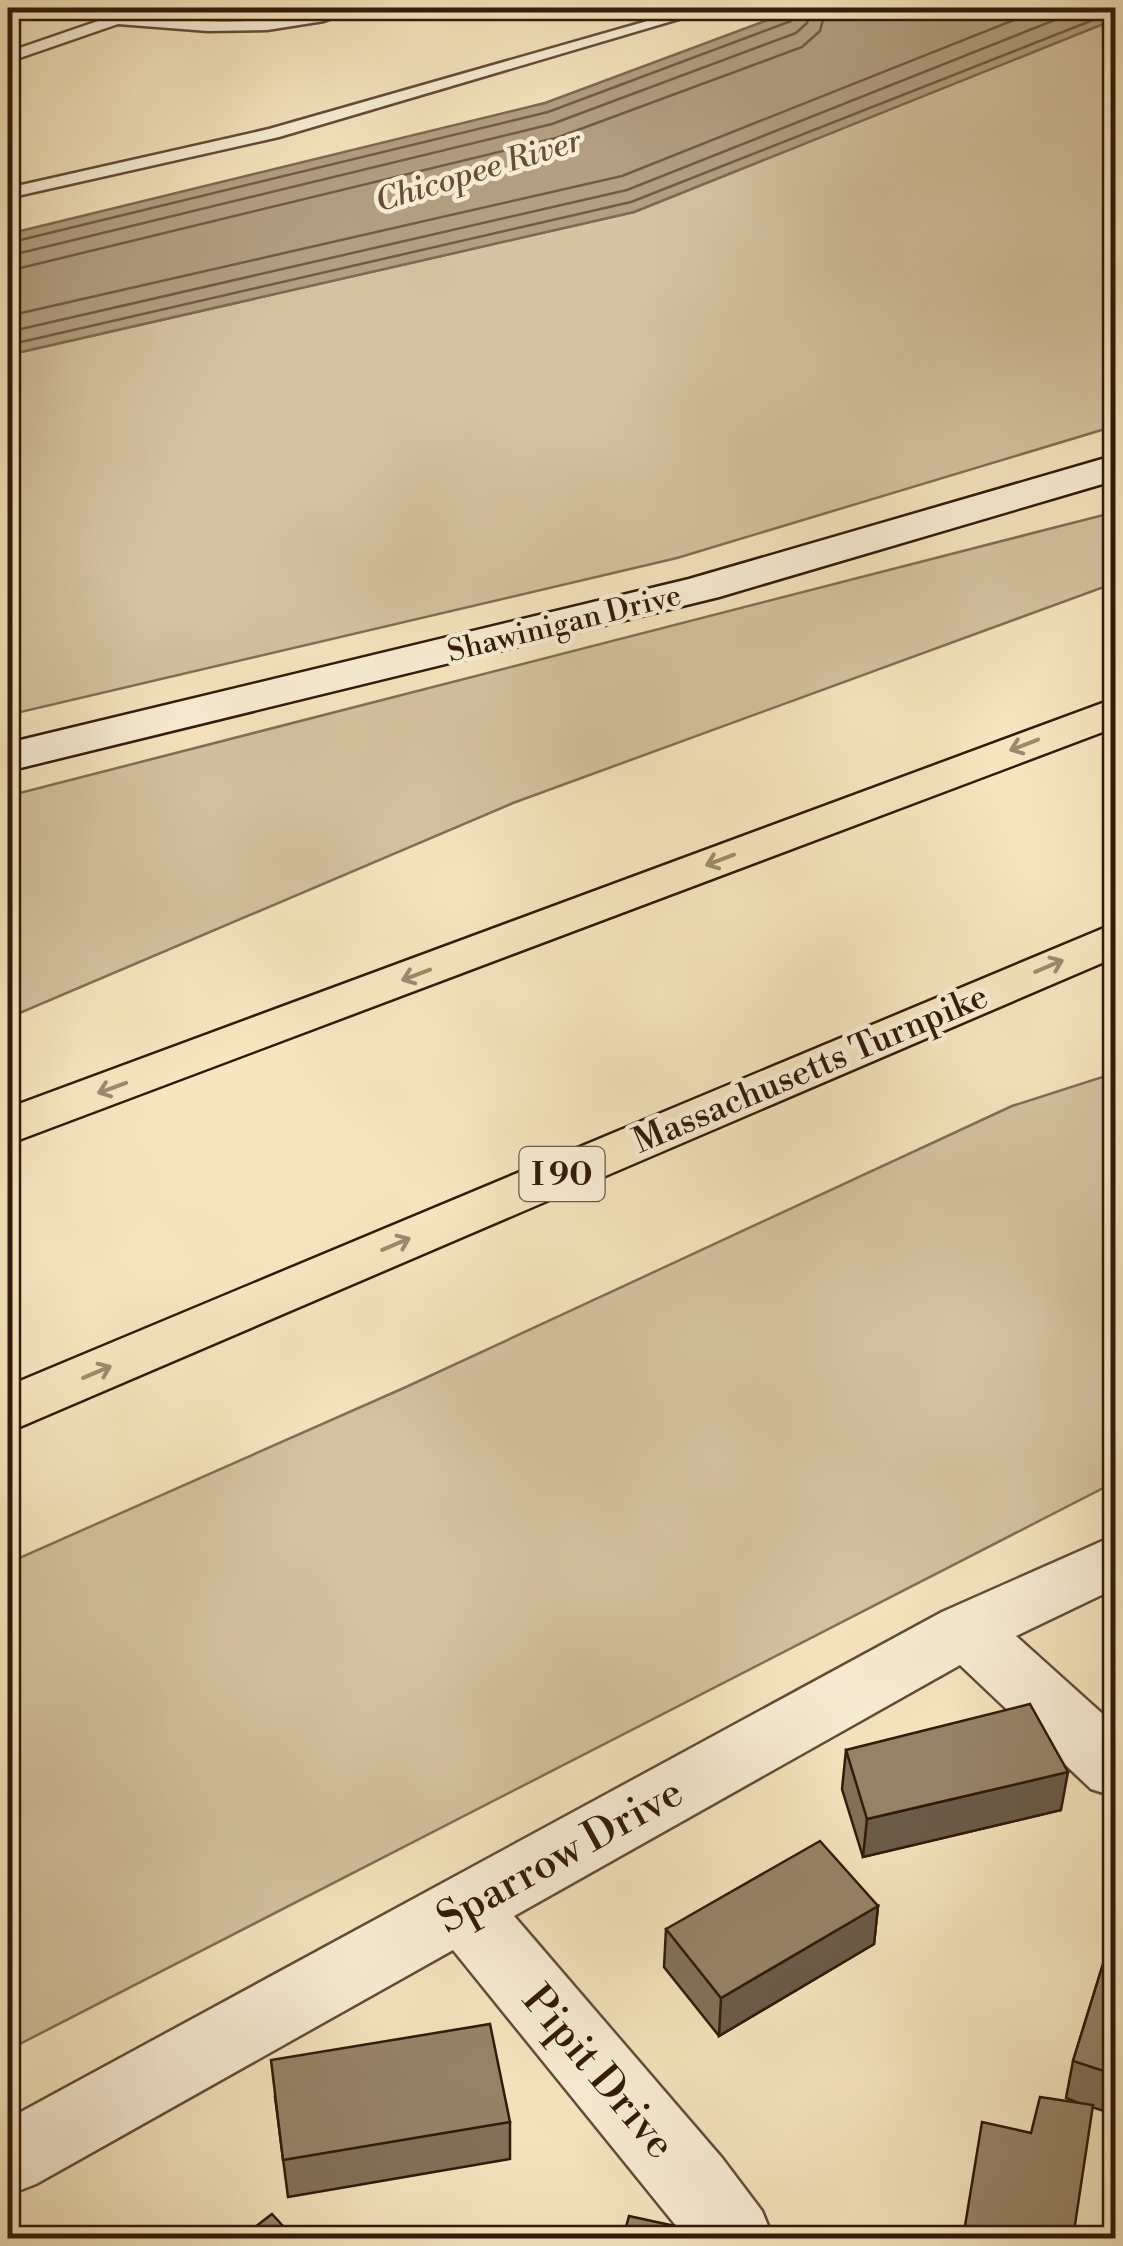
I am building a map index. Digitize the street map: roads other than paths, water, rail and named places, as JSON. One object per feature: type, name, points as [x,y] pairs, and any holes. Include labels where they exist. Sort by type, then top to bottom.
[{"type":"highway","points":[[8,1127],[1116,711]]},
{"type":"highway","name":"Massachusetts Turnpike","points":[[8,1410],[1116,938]]},
{"type":"main road","name":"Shawinigan Drive","points":[[8,758],[615,610],[834,552],[1116,467]]},
{"type":"main road","name":"Sparrow Drive","points":[[8,2158],[966,1630],[1116,1559]]},
{"type":"main road","points":[[966,1630],[1116,1769]]},
{"type":"main road","name":"Pipit Drive","points":[[462,1907],[694,2184],[733,2238]]},
{"type":"lane","points":[[8,57],[122,20],[146,8]]},
{"type":"lane","points":[[122,20],[201,28],[330,15],[352,8]]},
{"type":"lane","points":[[8,193],[273,132],[708,8]]},
{"type":"water","name":"Chicopee River","points":[[800,8],[1115,8],[1116,19],[634,212],[8,355],[8,234],[545,103]]}]
